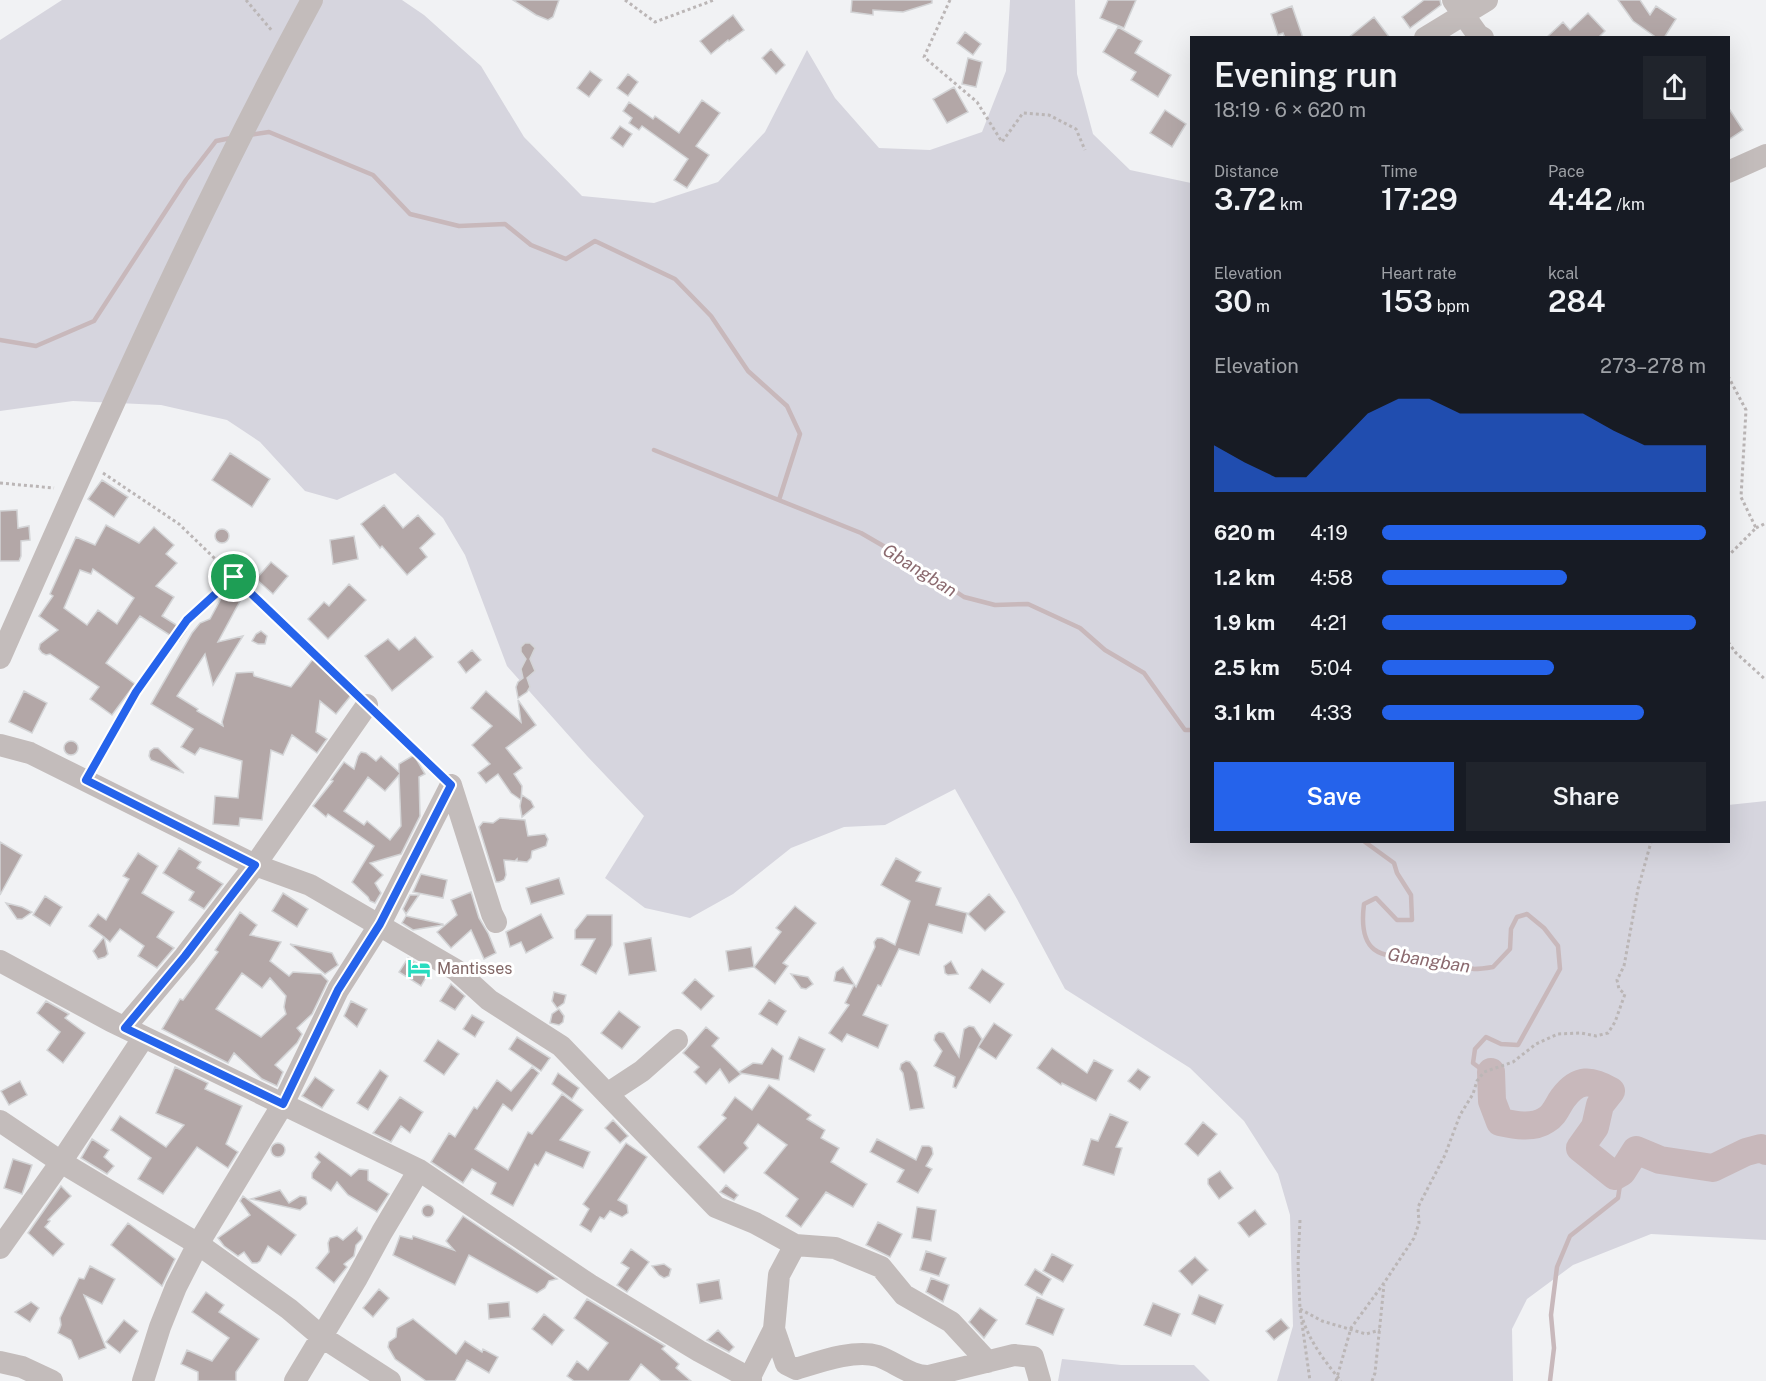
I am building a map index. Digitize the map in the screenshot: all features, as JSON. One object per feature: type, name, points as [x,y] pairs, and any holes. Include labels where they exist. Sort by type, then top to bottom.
[{"type":"street","points":[[0,658],[180,259],[262,92],[312,0]]},
{"type":"street","points":[[1427,36],[1458,8],[1487,0]]},
{"type":"street","points":[[1458,8],[1480,36]]},
{"type":"street","points":[[1730,171],[1766,155]]},
{"type":"street","points":[[0,1248],[61,1162],[134,1032],[185,956],[255,865],[367,705]]},
{"type":"street","points":[[0,745],[30,753],[255,865],[310,885],[456,970],[489,1000],[561,1046],[716,1207],[755,1223],[795,1245],[835,1248],[881,1267],[904,1294],[951,1322],[988,1362]]},
{"type":"street","points":[[451,785],[496,922]]},
{"type":"street","points":[[143,1381],[160,1327],[176,1287],[198,1244],[283,1104],[338,990],[380,924],[451,785]]},
{"type":"street","points":[[0,960],[134,1032],[419,1170],[590,1285],[749,1380],[774,1329],[778,1275],[795,1245]]},
{"type":"street","points":[[607,1094],[642,1071],[677,1040]]},
{"type":"street","points":[[0,1121],[61,1162],[198,1244],[290,1309],[322,1336],[390,1381]]},
{"type":"street","points":[[295,1381],[419,1170]]},
{"type":"street","points":[[774,1329],[786,1364],[796,1370],[840,1356],[875,1355],[921,1377],[1014,1355],[1033,1357]]},
{"type":"street","points":[[1031,1381],[1033,1357]]},
{"type":"street","points":[[1033,1357],[1040,1381]]},
{"type":"street","points":[[0,1362],[22,1367],[52,1381]]},
{"type":"path","points":[[246,0],[287,46]]},
{"type":"path","points":[[625,0],[655,22],[714,0]]},
{"type":"path","points":[[950,0],[924,57],[977,102],[1002,142],[1023,113],[1049,115],[1076,129],[1085,150]]},
{"type":"path","points":[[1730,380],[1746,410],[1741,497],[1756,528]]},
{"type":"path","points":[[87,461],[179,524],[451,785]]},
{"type":"path","points":[[0,483],[74,490]]},
{"type":"path","points":[[1730,554],[1756,528],[1766,523]]},
{"type":"path","points":[[86,780],[136,692],[187,620],[234,577]]},
{"type":"path","points":[[1730,645],[1766,680]]},
{"type":"path","points":[[1336,1381],[1351,1328],[1414,1238],[1419,1223],[1418,1207],[1445,1155],[1460,1115],[1473,1094],[1477,1081],[1484,1072],[1513,1062],[1536,1044],[1558,1034],[1581,1033],[1596,1036],[1608,1033],[1615,1022],[1625,994],[1619,989],[1617,980],[1624,966],[1638,889],[1652,843]]},
{"type":"path","points":[[1300,1220],[1298,1263],[1300,1309],[1310,1381]]},
{"type":"path","points":[[1372,1381],[1375,1374],[1384,1283]]},
{"type":"path","points":[[1300,1309],[1322,1321],[1366,1334],[1380,1330]]},
{"type":"path","points":[[1300,1309],[1306,1331],[1341,1381]]},
{"type":"shaded area","points":[[62,0],[402,0],[424,15],[481,66],[524,137],[582,196],[654,203],[718,182],[765,132],[807,50],[835,98],[879,148],[930,150],[982,132],[1006,71],[1010,0],[1075,0],[1077,74],[1093,134],[1130,170],[1190,183],[1190,843],[1730,843],[1730,805],[1766,801],[1766,1240],[1651,1234],[1573,1265],[1527,1299],[1512,1329],[1513,1381],[1277,1381],[1293,1326],[1290,1215],[1278,1174],[1244,1121],[1190,1068],[1065,989],[955,789],[885,825],[844,827],[791,848],[733,894],[690,918],[645,908],[605,878],[644,816],[507,666],[465,555],[443,518],[395,473],[337,500],[305,491],[260,442],[227,420],[161,405],[73,401],[0,411],[0,40]]},
{"type":"shaded area","points":[[1062,1359],[1121,1365],[1194,1365],[1210,1381],[1058,1381]]},
{"type":"building","points":[[513,0],[559,0],[553,17],[548,20]]},
{"type":"building","points":[[852,0],[932,0],[932,3],[903,12],[873,10],[873,15],[851,12]]},
{"type":"building","points":[[1108,0],[1136,0],[1124,28],[1100,18]]},
{"type":"building","points":[[1424,0],[1440,0],[1441,5],[1410,28],[1402,17]]},
{"type":"building","points":[[1618,0],[1640,0],[1650,15],[1656,6],[1676,19],[1665,36],[1654,36],[1633,21]]},
{"type":"building","points":[[1292,6],[1302,36],[1284,36],[1283,33],[1278,35],[1271,14]]},
{"type":"building","points":[[1588,13],[1605,31],[1600,36],[1548,36],[1563,22],[1570,30]]},
{"type":"building","points":[[733,15],[744,30],[711,54],[700,41]]},
{"type":"building","points":[[1374,17],[1388,36],[1350,36]]},
{"type":"building","points":[[1118,27],[1142,41],[1135,53],[1171,75],[1158,97],[1131,80],[1136,72],[1103,52]]},
{"type":"building","points":[[965,32],[981,44],[973,55],[957,43]]},
{"type":"building","points":[[771,49],[785,65],[776,74],[762,58]]},
{"type":"building","points":[[968,58],[982,62],[976,87],[962,84]]},
{"type":"building","points":[[590,71],[602,80],[589,97],[577,88]]},
{"type":"building","points":[[628,74],[638,82],[628,96],[617,88]]},
{"type":"building","points":[[954,87],[968,112],[947,123],[933,99]]},
{"type":"building","points":[[702,100],[720,113],[696,146],[709,155],[687,188],[674,180],[688,159],[642,126],[639,130],[629,123],[632,118],[623,111],[629,102],[653,119],[655,116],[679,133]]},
{"type":"building","points":[[1165,110],[1186,124],[1172,147],[1150,133]]},
{"type":"building","points":[[1730,110],[1743,130],[1730,139]]},
{"type":"building","points":[[620,126],[632,134],[623,147],[611,138]]},
{"type":"building","points":[[230,453],[270,479],[252,507],[212,480]]},
{"type":"building","points":[[102,480],[128,497],[114,517],[88,499]]},
{"type":"building","points":[[384,505],[403,528],[418,515],[435,534],[420,548],[427,557],[407,575],[382,546],[380,548],[361,524]]},
{"type":"building","points":[[17,510],[18,528],[29,526],[30,540],[21,541],[19,561],[0,561],[0,511]]},
{"type":"building","points":[[106,525],[139,543],[154,527],[174,545],[166,554],[177,563],[156,586],[174,597],[162,616],[186,631],[179,641],[140,616],[106,663],[135,684],[112,715],[90,699],[99,687],[39,649],[40,644],[58,630],[39,616],[53,596],[50,594],[76,537],[95,545]],"holes":[[[93,569],[134,598],[117,624],[98,610],[87,625],[64,608],[80,570],[91,574]]]},
{"type":"building","points":[[222,529],[227,531],[229,536],[227,541],[222,543],[217,541],[215,536],[217,531]]},
{"type":"building","points":[[354,536],[358,559],[333,564],[330,540]]},
{"type":"building","points":[[271,562],[288,576],[273,594],[256,579]]},
{"type":"building","points":[[349,584],[366,600],[328,639],[308,619],[324,602],[329,606]]},
{"type":"building","points":[[224,593],[240,601],[218,642],[243,636],[213,685],[205,654],[177,696],[223,726],[222,722],[236,673],[253,672],[254,676],[291,687],[313,659],[353,693],[336,714],[320,701],[316,732],[327,739],[317,753],[292,735],[283,755],[271,750],[262,820],[240,818],[239,826],[213,824],[215,796],[238,798],[242,761],[200,748],[195,755],[181,747],[193,729],[151,704],[192,633],[200,623],[210,619]]},
{"type":"building","points":[[261,631],[267,636],[265,644],[252,641]]},
{"type":"building","points":[[415,637],[433,657],[392,691],[365,656],[388,639],[399,650]]},
{"type":"building","points":[[525,643],[530,643],[535,648],[530,659],[535,671],[527,678],[530,687],[527,692],[518,698],[516,687],[523,678],[521,669],[526,659],[521,652],[521,647]]},
{"type":"building","points":[[472,650],[481,660],[466,673],[458,662]]},
{"type":"building","points":[[24,691],[47,703],[32,733],[9,722]]},
{"type":"building","points":[[486,691],[521,722],[518,700],[536,725],[506,748],[522,768],[514,774],[522,786],[521,800],[511,793],[498,774],[486,783],[478,773],[490,764],[472,745],[492,726],[471,708]]},
{"type":"building","points":[[71,741],[76,743],[78,748],[76,753],[71,755],[66,753],[64,748],[66,743]]},
{"type":"building","points":[[158,748],[184,773],[151,760],[150,751]]},
{"type":"building","points":[[361,752],[366,753],[376,761],[381,756],[399,772],[399,764],[414,755],[425,774],[419,777],[420,816],[401,854],[370,863],[383,875],[375,883],[381,893],[375,903],[370,901],[352,882],[374,846],[328,814],[326,817],[313,806],[333,781],[331,780],[344,762],[354,769]],"holes":[[[399,775],[401,826],[390,840],[367,821],[364,825],[344,811],[368,777],[385,791]]]},
{"type":"building","points":[[522,795],[531,801],[534,807],[522,817],[520,806]]},
{"type":"building","points":[[500,818],[525,820],[528,836],[545,834],[548,839],[546,846],[532,851],[531,858],[527,862],[517,861],[517,859],[515,861],[504,860],[506,875],[504,880],[496,882],[479,827],[483,822],[493,823]]},
{"type":"building","points":[[0,842],[22,855],[0,895]]},
{"type":"building","points":[[179,848],[201,862],[197,868],[223,884],[204,909],[189,900],[194,892],[163,873]]},
{"type":"building","points":[[138,853],[158,866],[142,893],[174,912],[157,937],[174,948],[157,968],[138,956],[144,946],[120,929],[110,942],[89,926],[98,914],[106,920],[129,879],[123,876]]},
{"type":"building","points":[[896,858],[921,872],[916,881],[941,888],[936,905],[967,913],[962,933],[929,924],[919,955],[899,949],[881,986],[878,985],[863,1015],[888,1025],[878,1048],[847,1034],[842,1042],[829,1033],[849,1005],[845,1003],[854,985],[834,981],[836,972],[843,967],[856,987],[877,938],[882,938],[895,945],[910,901],[881,885]]},
{"type":"building","points":[[421,874],[447,880],[443,898],[413,892]]},
{"type":"building","points":[[559,878],[564,894],[531,904],[526,888]]},
{"type":"building","points":[[471,892],[479,918],[496,953],[484,959],[471,930],[451,948],[437,932],[457,915],[451,900]]},
{"type":"building","points":[[283,893],[308,909],[297,927],[272,911]]},
{"type":"building","points":[[989,894],[1005,912],[985,931],[968,914]]},
{"type":"building","points":[[410,895],[419,895],[406,914],[403,909]]},
{"type":"building","points":[[45,896],[62,907],[50,926],[33,915]]},
{"type":"building","points":[[6,903],[32,912],[22,919],[17,919]]},
{"type":"building","points":[[795,906],[816,923],[783,963],[788,966],[775,984],[754,967],[781,932],[776,928]]},
{"type":"building","points":[[240,912],[257,925],[250,935],[281,942],[270,961],[289,976],[293,972],[321,974],[328,981],[312,1014],[297,1028],[302,1034],[297,1043],[275,1065],[283,1072],[277,1086],[262,1079],[234,1053],[228,1063],[162,1029],[180,999],[183,1000],[218,952],[215,950]],"holes":[[[242,973],[262,988],[270,978],[286,996],[284,1007],[286,1014],[261,1037],[216,1009]]]},
{"type":"building","points":[[541,914],[553,938],[526,953],[521,942],[510,947],[506,932]]},
{"type":"building","points":[[587,915],[612,915],[612,945],[596,974],[581,965],[595,939],[575,939],[575,930]]},
{"type":"building","points":[[406,916],[443,925],[413,930],[402,923]]},
{"type":"building","points":[[104,937],[108,954],[98,959],[93,951]]},
{"type":"building","points":[[651,938],[656,971],[629,975],[624,943]]},
{"type":"building","points":[[290,944],[332,953],[338,965],[325,974]]},
{"type":"building","points":[[751,947],[754,967],[729,971],[726,951]]},
{"type":"building","points":[[408,958],[430,971],[421,986],[399,972]]},
{"type":"building","points":[[951,961],[958,974],[945,973],[944,966]]},
{"type":"building","points":[[982,969],[1004,984],[990,1003],[969,988]]},
{"type":"building","points":[[791,974],[808,977],[813,984],[806,989],[801,988]]},
{"type":"building","points":[[695,979],[714,996],[701,1010],[682,993]]},
{"type":"building","points":[[451,984],[465,996],[455,1010],[440,1001]]},
{"type":"building","points":[[554,992],[566,995],[564,1003],[557,1008],[552,1001]]},
{"type":"building","points":[[769,1000],[786,1011],[777,1025],[759,1014]]},
{"type":"building","points":[[46,1001],[69,1014],[65,1018],[85,1033],[63,1063],[47,1050],[60,1032],[37,1013]]},
{"type":"building","points":[[351,1001],[367,1009],[357,1027],[344,1016]]},
{"type":"building","points":[[559,1009],[564,1016],[563,1022],[559,1025],[550,1023],[552,1014]]},
{"type":"building","points":[[619,1011],[640,1027],[622,1049],[601,1033]]},
{"type":"building","points":[[472,1015],[484,1022],[475,1037],[463,1029]]},
{"type":"building","points":[[994,1023],[1012,1035],[996,1059],[978,1047]]},
{"type":"building","points":[[969,1026],[974,1027],[982,1039],[956,1088],[953,1087],[955,1077],[934,1066],[942,1051],[934,1040],[935,1035],[939,1032],[944,1033],[959,1057],[964,1029]]},
{"type":"building","points":[[706,1027],[719,1038],[712,1046],[739,1072],[753,1063],[762,1064],[772,1048],[783,1056],[779,1080],[740,1073],[729,1083],[720,1069],[706,1084],[694,1072],[699,1067],[683,1053]]},
{"type":"building","points":[[517,1037],[550,1058],[541,1071],[509,1049]]},
{"type":"building","points":[[799,1037],[825,1049],[814,1072],[789,1059]]},
{"type":"building","points":[[438,1040],[459,1054],[444,1075],[424,1061]]},
{"type":"building","points":[[1052,1048],[1087,1073],[1094,1060],[1113,1070],[1096,1101],[1062,1083],[1061,1085],[1037,1068]]},
{"type":"building","points":[[906,1061],[910,1062],[917,1072],[924,1108],[910,1110],[903,1073],[900,1069],[901,1064]]},
{"type":"building","points":[[175,1067],[208,1083],[205,1089],[242,1106],[226,1144],[238,1152],[228,1168],[197,1147],[163,1194],[138,1179],[151,1158],[111,1130],[120,1116],[166,1147],[184,1125],[156,1113]]},
{"type":"building","points":[[532,1067],[539,1073],[512,1111],[503,1104],[475,1149],[508,1170],[528,1132],[532,1134],[562,1094],[583,1110],[560,1140],[590,1152],[583,1168],[546,1152],[538,1166],[535,1164],[513,1206],[491,1194],[496,1183],[472,1169],[463,1183],[431,1162],[449,1133],[455,1137],[474,1107],[477,1109],[497,1080],[511,1091]]},
{"type":"building","points":[[1138,1069],[1150,1077],[1140,1090],[1128,1081]]},
{"type":"building","points":[[380,1070],[388,1076],[368,1110],[357,1103]]},
{"type":"building","points":[[558,1073],[579,1088],[572,1099],[552,1084]]},
{"type":"building","points":[[315,1077],[334,1090],[322,1108],[302,1096]]},
{"type":"building","points":[[20,1081],[27,1095],[9,1105],[1,1091]]},
{"type":"building","points":[[769,1085],[811,1115],[807,1119],[825,1130],[821,1138],[839,1148],[831,1162],[867,1184],[853,1207],[826,1192],[801,1227],[786,1216],[798,1199],[764,1173],[787,1145],[758,1124],[744,1143],[748,1148],[724,1173],[698,1147],[726,1118],[722,1115],[735,1097],[752,1110]]},
{"type":"building","points":[[400,1097],[423,1112],[410,1133],[401,1126],[391,1142],[373,1133]]},
{"type":"building","points":[[1110,1114],[1128,1122],[1116,1147],[1122,1148],[1114,1175],[1083,1165],[1091,1139],[1098,1141]]},
{"type":"building","points":[[613,1120],[628,1136],[620,1143],[605,1128]]},
{"type":"building","points":[[1203,1122],[1217,1134],[1198,1156],[1185,1144]]},
{"type":"building","points":[[92,1139],[109,1150],[104,1157],[114,1166],[107,1174],[81,1158]]},
{"type":"building","points":[[877,1139],[916,1160],[922,1146],[932,1148],[933,1154],[926,1166],[932,1169],[918,1193],[897,1182],[904,1170],[870,1152]]},
{"type":"building","points":[[278,1143],[283,1145],[285,1150],[283,1155],[278,1157],[273,1155],[271,1150],[273,1145]]},
{"type":"building","points":[[626,1143],[647,1157],[618,1200],[627,1205],[628,1213],[622,1217],[610,1211],[604,1219],[600,1217],[591,1232],[580,1225],[589,1209],[583,1204]]},
{"type":"building","points":[[319,1152],[351,1176],[359,1169],[368,1170],[368,1180],[389,1194],[377,1212],[348,1195],[337,1182],[331,1191],[312,1178],[312,1173],[320,1162],[315,1157]]},
{"type":"building","points":[[13,1159],[32,1165],[22,1194],[4,1188]]},
{"type":"building","points":[[1220,1171],[1233,1188],[1219,1199],[1208,1184],[1208,1179]]},
{"type":"building","points":[[726,1185],[738,1195],[734,1200],[720,1192]]},
{"type":"building","points":[[61,1186],[71,1196],[48,1220],[50,1221],[45,1227],[64,1244],[53,1256],[28,1233]]},
{"type":"building","points":[[280,1190],[289,1203],[300,1196],[306,1197],[307,1204],[300,1210],[251,1199]]},
{"type":"building","points":[[243,1196],[296,1235],[281,1255],[268,1246],[260,1261],[252,1263],[244,1252],[238,1256],[224,1246],[218,1238],[250,1215],[240,1201]]},
{"type":"building","points":[[430,1205],[433,1206],[433,1216],[426,1217],[423,1216],[422,1209],[423,1206]]},
{"type":"building","points":[[917,1207],[936,1210],[931,1241],[912,1238]]},
{"type":"building","points":[[1255,1210],[1266,1224],[1249,1237],[1238,1223]]},
{"type":"building","points":[[463,1216],[557,1279],[549,1281],[545,1288],[537,1293],[469,1255],[455,1285],[393,1255],[400,1236],[412,1239],[413,1236],[454,1250],[446,1241]]},
{"type":"building","points":[[878,1222],[902,1234],[890,1257],[866,1245]]},
{"type":"building","points":[[128,1223],[175,1259],[162,1286],[111,1245]]},
{"type":"building","points":[[357,1228],[362,1239],[356,1245],[354,1256],[344,1264],[347,1267],[334,1283],[316,1268],[329,1252],[330,1238],[337,1236],[343,1240]]},
{"type":"building","points":[[631,1249],[649,1262],[627,1292],[617,1285],[629,1268],[621,1263]]},
{"type":"building","points":[[926,1251],[946,1258],[939,1276],[920,1270]]},
{"type":"building","points":[[1052,1254],[1073,1265],[1063,1282],[1043,1271]]},
{"type":"building","points":[[1195,1257],[1208,1270],[1192,1285],[1179,1271]]},
{"type":"building","points":[[664,1264],[671,1269],[669,1276],[664,1278],[652,1266]]},
{"type":"building","points":[[90,1266],[115,1279],[102,1304],[84,1295],[106,1348],[79,1359],[71,1340],[58,1333],[61,1325],[60,1318],[79,1278],[84,1279]]},
{"type":"building","points":[[1035,1269],[1051,1279],[1042,1295],[1025,1285]]},
{"type":"building","points":[[931,1278],[949,1285],[943,1302],[926,1292]]},
{"type":"building","points":[[719,1280],[722,1299],[700,1303],[697,1284]]},
{"type":"building","points":[[379,1289],[389,1298],[373,1317],[363,1308]]},
{"type":"building","points":[[206,1292],[224,1305],[219,1312],[259,1339],[236,1372],[236,1381],[198,1381],[198,1372],[181,1364],[187,1350],[212,1361],[229,1338],[192,1312]]},
{"type":"building","points":[[1199,1295],[1223,1305],[1215,1324],[1192,1314]]},
{"type":"building","points":[[1037,1297],[1064,1309],[1053,1335],[1026,1324]]},
{"type":"building","points":[[587,1299],[665,1346],[662,1349],[679,1364],[676,1368],[691,1381],[661,1381],[641,1364],[629,1381],[574,1381],[567,1376],[577,1361],[588,1370],[608,1343],[574,1318]]},
{"type":"building","points":[[31,1302],[39,1308],[30,1322],[15,1312]]},
{"type":"building","points":[[509,1302],[510,1317],[489,1319],[488,1304]]},
{"type":"building","points":[[1153,1303],[1180,1314],[1171,1336],[1144,1325]]},
{"type":"building","points":[[980,1308],[997,1320],[984,1338],[969,1322]]},
{"type":"building","points":[[544,1314],[564,1330],[552,1345],[532,1329]]},
{"type":"building","points":[[413,1319],[456,1354],[465,1341],[482,1352],[483,1349],[498,1357],[489,1373],[467,1360],[455,1381],[426,1381],[395,1359],[388,1347],[389,1342],[396,1337],[397,1328]]},
{"type":"building","points":[[1281,1319],[1289,1328],[1274,1340],[1266,1331]]},
{"type":"building","points":[[124,1320],[138,1331],[120,1353],[106,1342]]},
{"type":"building","points":[[718,1330],[734,1347],[729,1352],[707,1340]]},
{"type":"waterway","points":[[249,135],[269,132],[373,175],[410,214],[459,226],[505,224],[531,245],[566,259],[595,241],[675,279],[711,316],[748,371],[787,406],[800,434],[779,500]]},
{"type":"waterway","points":[[0,340],[36,346],[94,321],[186,180],[216,141],[231,138]]},
{"type":"waterway","name":"Gbangban","points":[[654,450],[861,533],[918,566],[964,597],[995,605],[1028,604],[1080,628],[1105,650],[1144,673],[1185,730],[1190,730]]},
{"type":"waterway","name":"Gbangban","points":[[1366,843],[1394,863],[1397,873],[1411,895],[1412,920],[1397,920],[1376,898],[1364,904],[1363,924],[1366,938],[1372,948],[1381,953],[1445,960],[1474,969],[1493,967],[1510,949],[1511,929],[1517,917],[1527,914],[1544,928],[1558,946],[1560,969],[1518,1045],[1501,1044],[1486,1037],[1475,1049],[1473,1063],[1481,1069],[1489,1068]]},
{"type":"waterway","name":"Gbangban","points":[[1491,1072],[1492,1101],[1500,1122],[1523,1126],[1535,1125],[1549,1118],[1569,1091],[1585,1082],[1597,1084],[1611,1091],[1600,1105],[1595,1127],[1580,1148],[1615,1176],[1622,1172],[1636,1150],[1660,1160],[1713,1168],[1746,1152],[1761,1148],[1766,1151]]},
{"type":"waterway","points":[[1550,1381],[1554,1348],[1551,1315],[1557,1267],[1570,1236],[1618,1198],[1622,1172]]},
{"type":"place","name":"Mantisses","points":[[419,968]]},
{"type":"route","points":[[234,577],[451,785],[380,924],[338,990],[283,1104],[125,1028],[185,956],[255,865],[86,780],[136,692],[187,620],[234,577]]}]
